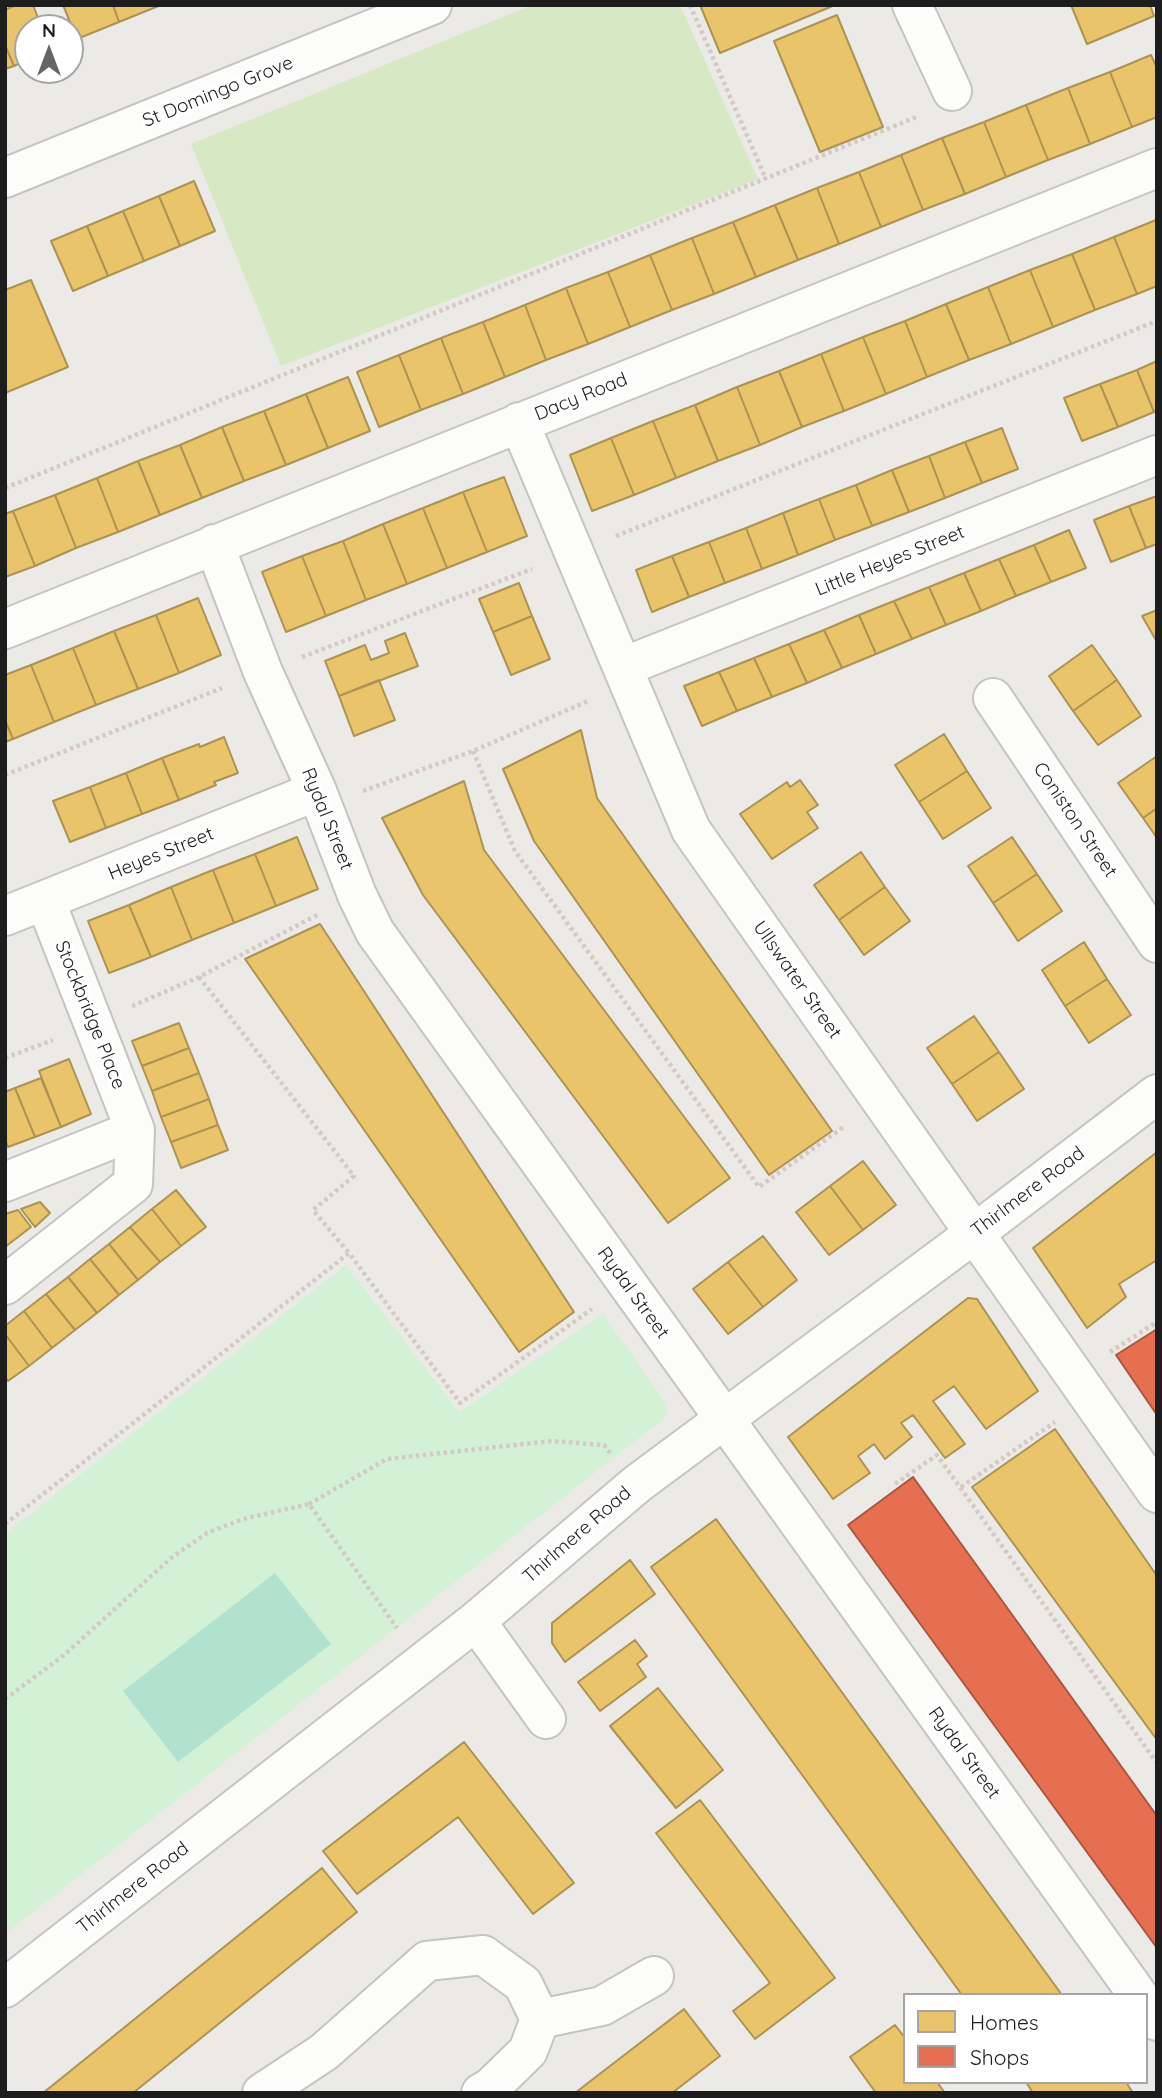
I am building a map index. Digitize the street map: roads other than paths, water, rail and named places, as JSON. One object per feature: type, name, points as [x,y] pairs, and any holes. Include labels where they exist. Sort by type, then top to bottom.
[{"type":"street","name":"St Domingo Grove","points":[[5,178],[432,5]]},
{"type":"street","points":[[912,5],[941,101]]},
{"type":"street","name":"Dacy Road","points":[[5,629],[1157,168]]},
{"type":"street","name":"Ullswater Street","points":[[519,422],[691,830],[1157,1493]]},
{"type":"street","name":"Little Heyes Street","points":[[626,674],[1157,455]]},
{"type":"street","name":"Rydal Street","points":[[214,544],[263,672],[375,932],[1137,1993]]},
{"type":"street","name":"Coniston Street","points":[[993,698],[1157,943]]},
{"type":"street","name":"Heyes Street","points":[[5,916],[319,798]]},
{"type":"street","name":"Stockbridge Place","points":[[45,900],[135,1130]]},
{"type":"street","name":"Thirlmere Road","points":[[5,1988],[477,1621],[637,1483],[975,1233],[1157,1094]]},
{"type":"street","points":[[5,1182],[135,1130],[133,1184],[5,1285]]},
{"type":"street","points":[[477,1621],[546,1719]]},
{"type":"street","points":[[262,2093],[324,2052],[427,1961],[484,1955],[523,1984],[540,2020],[528,2051],[491,2087],[481,2093]]},
{"type":"street","points":[[540,2020],[602,2006],[654,1976]]}]
